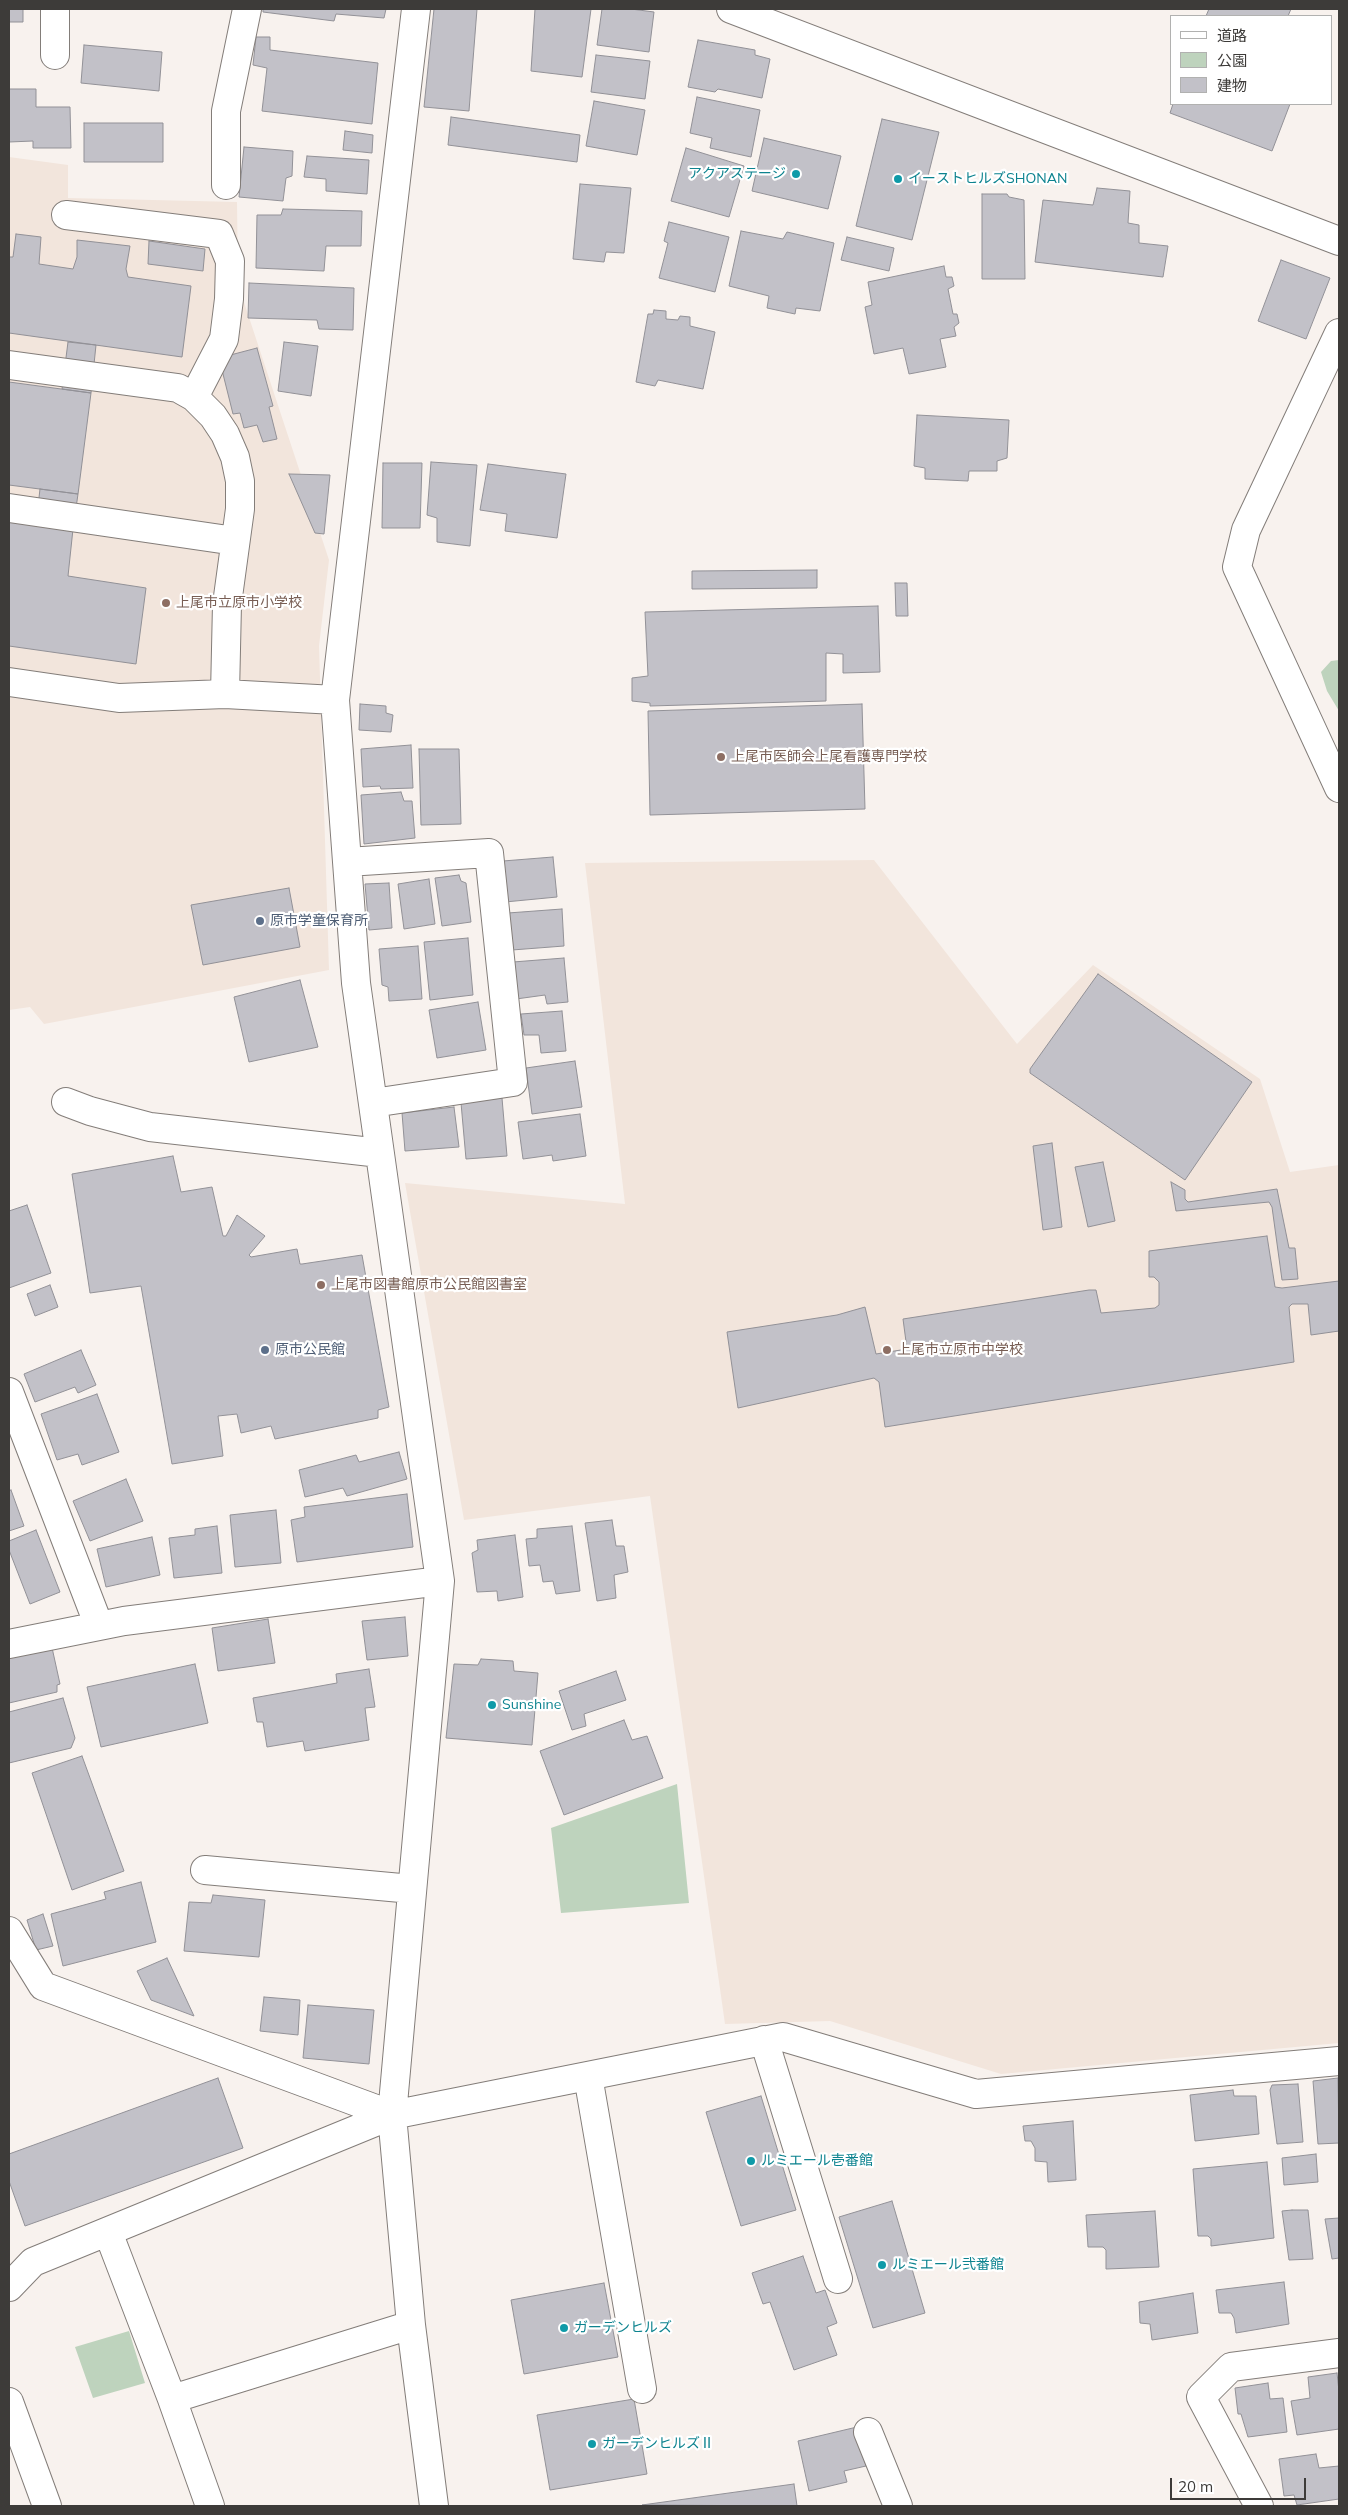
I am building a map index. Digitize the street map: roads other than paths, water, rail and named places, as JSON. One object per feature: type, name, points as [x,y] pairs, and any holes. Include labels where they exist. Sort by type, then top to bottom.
[{"type":"street","points":[[56,9],[56,55]]},
{"type":"street","points":[[226,185],[226,110],[247,9]]},
{"type":"street","points":[[416,9],[335,700],[356,983],[440,1581],[392,2115],[411,2325],[434,2506]]},
{"type":"street","points":[[731,9],[1339,241]]},
{"type":"street","points":[[66,216],[219,234],[230,261],[229,298],[224,339],[194,397]]},
{"type":"street","points":[[1339,333],[1246,530],[1237,567],[1339,788]]},
{"type":"street","points":[[9,365],[178,388],[194,397],[213,416],[235,457],[240,480],[227,604],[225,694]]},
{"type":"street","points":[[9,508],[235,541]]},
{"type":"street","points":[[9,682],[119,698],[225,694],[335,700]]},
{"type":"street","points":[[347,862],[489,853],[513,1082],[373,1103]]},
{"type":"street","points":[[66,1102],[90,1111],[150,1127],[380,1153]]},
{"type":"street","points":[[9,1392],[99,1626]]},
{"type":"street","points":[[9,1644],[124,1621],[440,1581]]},
{"type":"street","points":[[205,1870],[412,1890]]},
{"type":"street","points":[[9,1931],[43,1986],[392,2115]]},
{"type":"street","points":[[9,2287],[33,2262],[392,2115],[764,2040],[783,2038],[976,2094],[1339,2061]]},
{"type":"street","points":[[764,2040],[838,2279]]},
{"type":"street","points":[[588,2076],[642,2389]]},
{"type":"street","points":[[108,2232],[172,2399],[210,2506]]},
{"type":"street","points":[[172,2399],[411,2325]]},
{"type":"street","points":[[1259,2506],[1202,2397],[1231,2368],[1339,2353]]},
{"type":"street","points":[[9,2402],[46,2506]]},
{"type":"street","points":[[868,2432],[898,2506]]},
{"type":"place","name":"アクアステージ","points":[[796,174]]},
{"type":"place","name":"イーストヒルズSHONAN","points":[[898,179]]},
{"type":"place","name":"上尾市立原市小学校","points":[[166,603]]},
{"type":"place","name":"上尾市医師会上尾看護専門学校","points":[[721,757]]},
{"type":"place","name":"原市学童保育所","points":[[260,921]]},
{"type":"place","name":"上尾市図書館原市公民館図書室","points":[[321,1285]]},
{"type":"place","name":"原市公民館","points":[[265,1350]]},
{"type":"place","name":"上尾市立原市中学校","points":[[887,1350]]},
{"type":"place","name":"Sunshine","points":[[492,1705]]},
{"type":"place","name":"ルミエール壱番館","points":[[751,2161]]},
{"type":"place","name":"ルミエール弐番館","points":[[882,2265]]},
{"type":"place","name":"ガーデンヒルズ","points":[[564,2328]]},
{"type":"place","name":"ガーデンヒルズⅡ","points":[[592,2444]]}]
